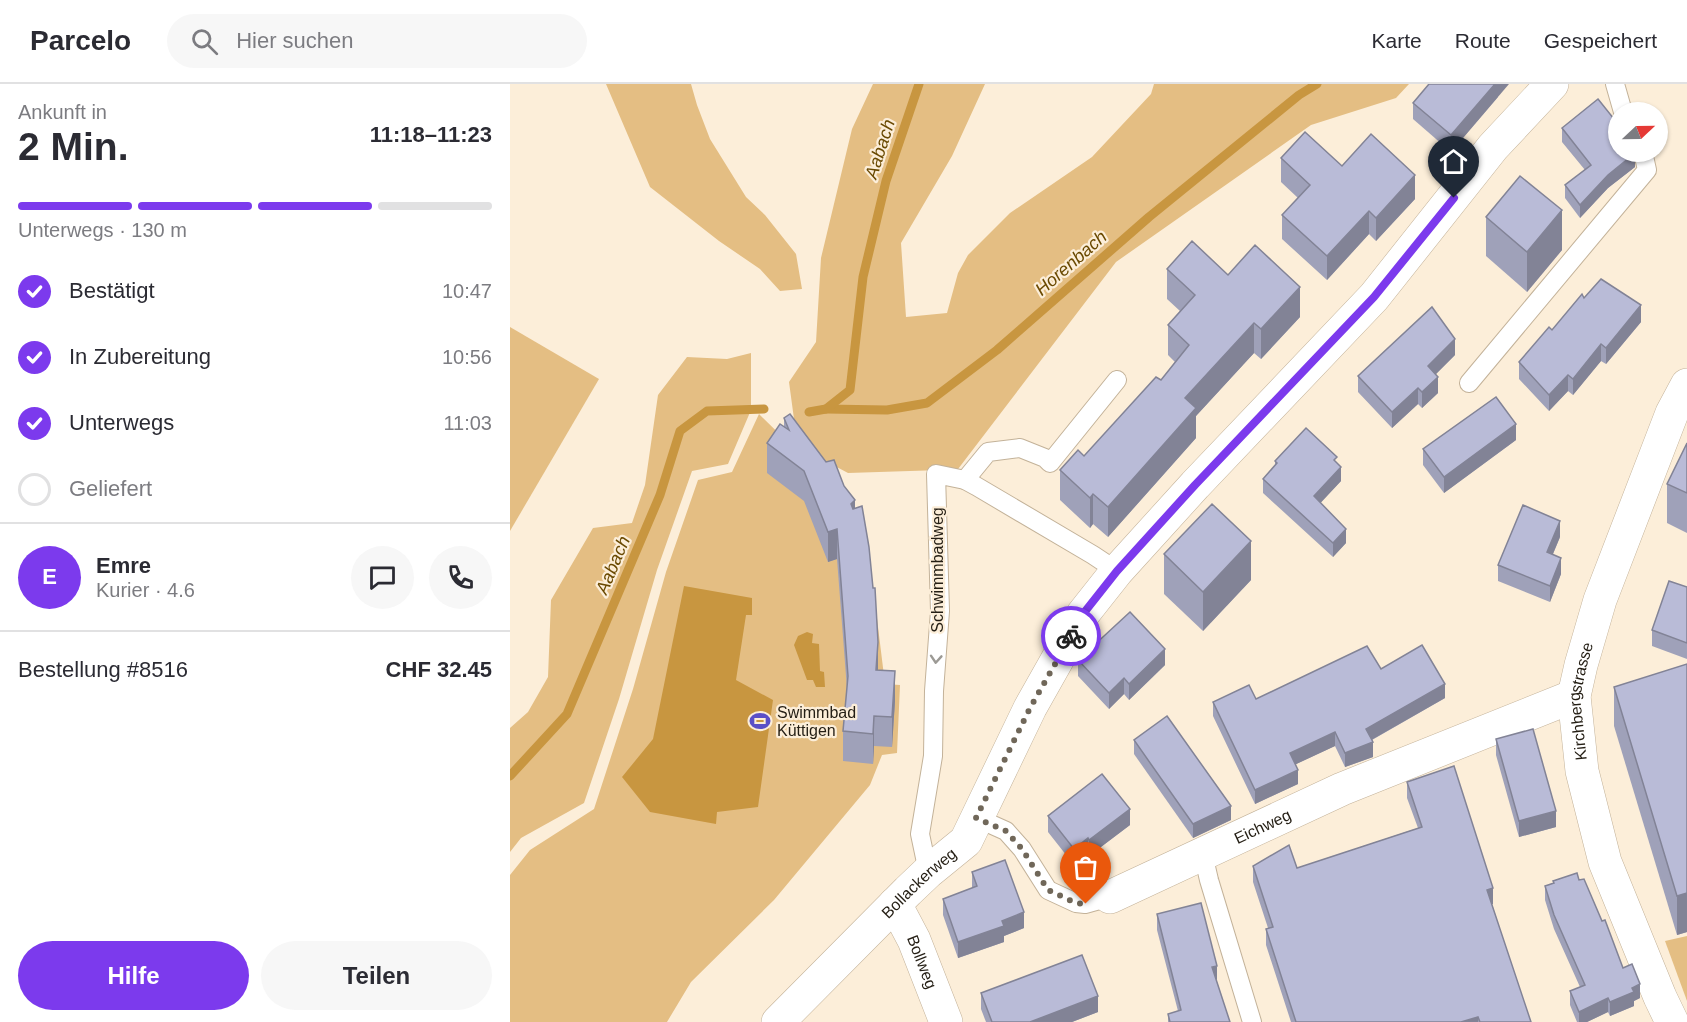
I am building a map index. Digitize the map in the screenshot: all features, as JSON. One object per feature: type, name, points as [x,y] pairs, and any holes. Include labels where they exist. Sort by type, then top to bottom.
[{"type":"street","name":"Bollackerweg","points":[[778,1022],[928,872],[966,841],[1034,699],[1083,614],[1117,571],[1195,485],[1374,297],[1493,147],[1552,84]]},
{"type":"street","name":"Kirchbergstrasse","points":[[1672,1022],[1605,862],[1582,771],[1574,696],[1599,600],[1672,413],[1687,386]]},
{"type":"street","name":"Eichweg","points":[[1110,897],[1342,789],[1574,696]]},
{"type":"street","name":"Bollweg","points":[[895,904],[914,940],[946,1022]]},
{"type":"lane","points":[[1615,84],[1620,102]]},
{"type":"lane","points":[[1469,383],[1647,170],[1645,162]]},
{"type":"lane","points":[[965,480],[988,452],[1020,448],[1050,462],[1117,380]]},
{"type":"lane","name":"Schwimmbadweg","points":[[928,872],[920,834],[933,756],[934,691],[940,611],[936,474],[965,480],[1117,571]]},
{"type":"lane","name":"Eichweg","points":[[976,818],[1006,831],[1022,849],[1048,890],[1076,903],[1086,904],[1110,897]]},
{"type":"lane","points":[[1203,854],[1252,1022]]},
{"type":"shaded area","points":[[606,84],[691,84],[710,139],[746,197],[765,215],[796,254],[802,289],[780,291],[760,269],[719,241],[650,187]]},
{"type":"shaded area","points":[[873,84],[985,84],[952,156],[901,243],[906,317],[947,313],[958,273],[968,255],[1010,213],[1092,157],[1151,94],[1154,84],[1409,84],[1396,98],[1311,125],[1116,262],[955,473],[941,470],[848,473],[818,457],[794,419],[789,382],[816,342],[821,258],[852,129]]},
{"type":"shaded area","points":[[510,327],[599,379],[510,531]]},
{"type":"shaded area","points":[[751,353],[751,410],[728,464],[692,471],[657,570],[619,699],[584,803],[521,838],[510,852],[510,728],[528,712],[548,677],[551,600],[593,528],[632,523],[645,485],[658,395],[687,357],[727,359]]},
{"type":"shaded area","name":"Swimmbad Küttigen","points":[[759,414],[805,459],[866,529],[885,684],[900,685],[897,753],[882,755],[870,785],[774,900],[691,982],[667,1022],[510,1022],[510,875],[530,850],[594,809],[633,689],[666,572],[698,480],[732,472]]},
{"type":"shaded area","points":[[684,586],[752,598],[752,615],[746,615],[736,680],[773,700],[758,807],[717,812],[716,824],[650,812],[622,777],[653,739]]},
{"type":"shaded area","points":[[807,632],[813,634],[812,643],[819,644],[820,671],[824,672],[825,687],[816,687],[813,680],[807,680],[794,645],[798,636]]},
{"type":"shaded area","points":[[1687,936],[1687,1001],[1665,941]]},
{"type":"building","points":[[1429,84],[1495,84],[1451,135],[1413,103]]},
{"type":"building","points":[[1598,99],[1608,112],[1608,162],[1624,162],[1608,175],[1580,205],[1565,185],[1591,165],[1562,128]]},
{"type":"building","points":[[1305,132],[1342,166],[1371,134],[1415,175],[1376,218],[1369,211],[1327,256],[1282,215],[1310,185],[1281,158]]},
{"type":"building","points":[[1520,176],[1562,210],[1527,252],[1486,217]]},
{"type":"building","points":[[1192,241],[1228,275],[1255,245],[1300,287],[1261,329],[1254,323],[1185,398],[1196,408],[1108,507],[1093,494],[1090,498],[1060,470],[1078,450],[1084,456],[1156,377],[1161,380],[1189,345],[1168,325],[1195,295],[1167,269]]},
{"type":"building","points":[[1601,279],[1641,305],[1606,348],[1601,344],[1573,379],[1568,375],[1549,395],[1519,362],[1549,327],[1552,330],[1582,294],[1584,298]]},
{"type":"building","points":[[1432,307],[1455,339],[1428,366],[1438,377],[1422,392],[1418,388],[1392,412],[1358,376]]},
{"type":"building","points":[[1496,397],[1516,424],[1444,477],[1423,449]]},
{"type":"building","points":[[790,414],[826,462],[834,460],[844,486],[855,500],[851,504],[853,509],[862,506],[873,588],[875,588],[878,642],[876,670],[895,671],[892,717],[874,716],[873,734],[843,731],[848,676],[837,529],[828,532],[804,471],[767,443],[780,424],[789,430],[784,418]]},
{"type":"building","points":[[1306,428],[1337,457],[1334,460],[1341,467],[1314,496],[1346,529],[1333,543],[1263,479],[1277,463],[1275,461]]},
{"type":"building","points":[[1687,443],[1687,493],[1667,484]]},
{"type":"building","points":[[1212,504],[1251,541],[1203,592],[1164,554]]},
{"type":"building","points":[[1523,505],[1560,521],[1547,552],[1561,558],[1550,586],[1498,565]]},
{"type":"building","points":[[1669,581],[1687,587],[1687,643],[1652,630]]},
{"type":"building","points":[[1130,612],[1165,649],[1129,684],[1124,678],[1109,693],[1078,660]]},
{"type":"building","points":[[1422,645],[1445,684],[1366,729],[1373,742],[1345,753],[1335,732],[1290,753],[1298,770],[1255,790],[1213,702],[1249,685],[1256,699],[1367,646],[1381,669]]},
{"type":"building","points":[[1687,664],[1687,893],[1677,896],[1614,687]]},
{"type":"building","points":[[1167,716],[1231,806],[1193,824],[1134,740]]},
{"type":"building","points":[[1533,729],[1556,811],[1519,821],[1496,739]]},
{"type":"building","points":[[1454,766],[1493,888],[1487,890],[1531,1022],[1480,1022],[1478,1017],[1461,1022],[1296,1022],[1266,929],[1273,927],[1253,866],[1289,845],[1297,868],[1422,827],[1407,782]]},
{"type":"building","points":[[1102,774],[1130,809],[1074,849],[1048,816]]},
{"type":"building","points":[[1005,860],[1024,912],[1002,921],[1004,926],[958,942],[943,899],[977,886],[972,872]]},
{"type":"building","points":[[1577,873],[1579,880],[1584,879],[1602,921],[1605,920],[1623,968],[1632,964],[1640,984],[1632,988],[1634,992],[1610,1002],[1608,998],[1579,1012],[1570,991],[1585,985],[1554,915],[1545,886]]},
{"type":"building","points":[[1201,903],[1217,966],[1212,967],[1230,1022],[1170,1022],[1168,1014],[1181,1010],[1157,914]]},
{"type":"building","points":[[1082,955],[1098,996],[1030,1022],[992,1022],[981,993]]},
{"type":"waterway","name":"Aabach","points":[[809,412],[826,409],[850,390],[863,277],[886,181],[919,84]]},
{"type":"waterway","name":"Horenbach","points":[[826,409],[887,410],[927,403],[997,350],[1149,217],[1299,95],[1317,84]]},
{"type":"waterway","name":"Aabach","points":[[510,776],[567,714],[660,495],[680,431],[707,411],[764,409]]},
{"type":"way so far","points":[[1071,636],[1030,708],[976,818],[1006,831],[1022,849],[1048,890],[1076,903],[1086,904]]},
{"type":"place","name":"Swimmbad Küttigen","points":[[760,721]]},
{"type":"route","points":[[1071,636],[1083,614],[1117,571],[1195,485],[1374,297],[1454,198]]}]
